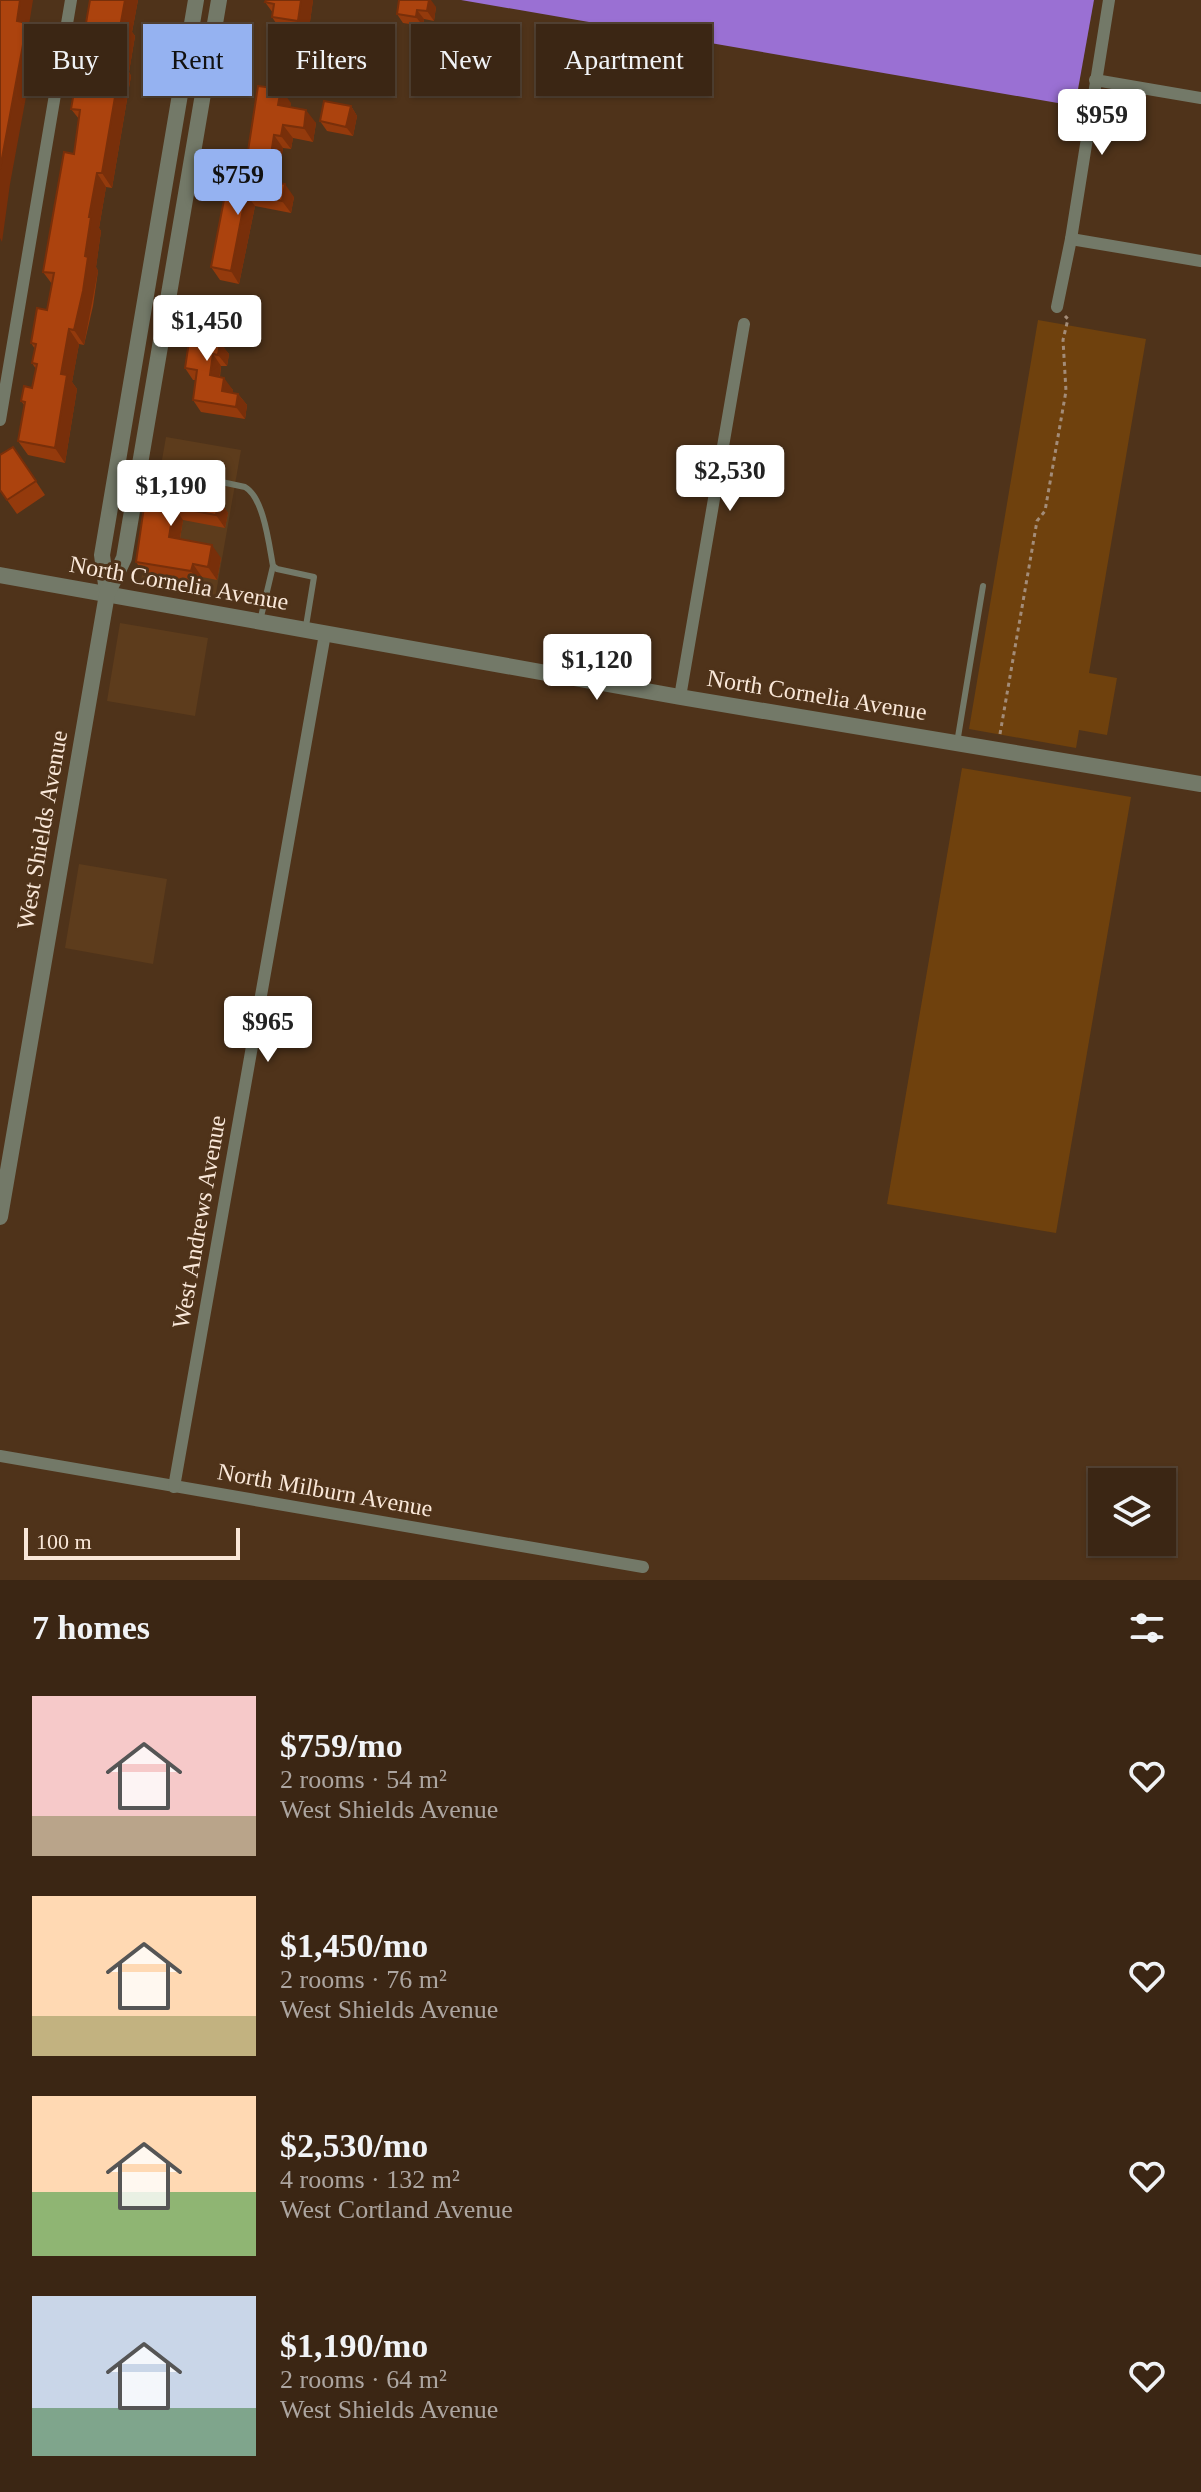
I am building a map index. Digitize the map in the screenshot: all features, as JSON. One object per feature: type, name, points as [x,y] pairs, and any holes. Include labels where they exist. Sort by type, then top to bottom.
[{"type":"street","points":[[0,420],[71,0]]},
{"type":"street","name":"West Shields Avenue","points":[[107,594],[102,555],[196,0]]},
{"type":"street","name":"West Shields Avenue","points":[[0,1217],[107,594],[124,558],[219,0]]},
{"type":"street","points":[[1057,307],[1071,239],[1109,0]]},
{"type":"street","points":[[1095,80],[1201,98]]},
{"type":"street","points":[[1071,239],[1201,261]]},
{"type":"street","points":[[680,697],[744,324]]},
{"type":"street","name":"North Cornelia Avenue","points":[[0,575],[680,697],[1201,784]]},
{"type":"street","name":"West Andrews Avenue","points":[[174,1487],[325,634]]},
{"type":"street","name":"North Milburn Avenue","points":[[0,1456],[643,1567]]},
{"type":"lane","points":[[139,465],[252,491],[265,526],[273,566],[260,622]]},
{"type":"lane","points":[[273,566],[314,577],[305,630]]},
{"type":"lane","points":[[957,743],[983,586]]},
{"type":"path","points":[[997,750],[1030,556],[1037,521],[1045,511],[1066,391],[1063,340],[1068,319],[1057,307]]},
{"type":"shaded area","points":[[461,0],[1094,0],[1075,106],[712,43],[712,24],[600,24]]},
{"type":"shaded area","points":[[1038,320],[1146,339],[1089,673],[1117,678],[1107,735],[1079,730],[1076,748],[969,729]]},
{"type":"shaded area","points":[[166,437],[241,450],[215,599],[140,586]]},
{"type":"shaded area","points":[[120,623],[208,638],[195,716],[107,701]]},
{"type":"shaded area","points":[[962,768],[1131,797],[1056,1233],[887,1204]]},
{"type":"shaded area","points":[[79,864],[167,879],[153,964],[65,948]]},
{"type":"building","points":[[0,0],[20,0],[17,21],[27,23],[24,24],[24,39],[0,169]]},
{"type":"building","points":[[90,0],[125,0],[121,22],[125,24],[86,24]]},
{"type":"building","points":[[266,0],[301,0],[298,21],[272,17],[274,4]]},
{"type":"building","points":[[399,0],[429,0],[427,11],[417,10],[416,17],[397,14]]},
{"type":"building","points":[[258,86],[268,87],[268,96],[280,96],[278,105],[306,110],[304,128],[283,125],[281,136],[274,135],[271,155],[248,151]]},
{"type":"building","points":[[73,96],[115,96],[102,173],[97,173],[89,217],[83,291],[74,330],[69,329],[61,374],[67,375],[55,448],[18,441],[25,402],[21,401],[24,386],[32,388],[37,364],[32,363],[36,344],[31,343],[37,308],[47,310],[54,273],[43,272],[64,152],[74,154],[80,110],[71,109]]},
{"type":"building","points":[[324,101],[351,106],[346,127],[320,121]]},
{"type":"building","points":[[228,179],[261,185],[262,180],[285,184],[282,201],[246,194],[231,271],[211,267]]},
{"type":"building","points":[[193,316],[218,320],[215,341],[220,342],[218,355],[213,354],[210,375],[224,378],[222,391],[238,394],[236,407],[193,400],[197,370],[185,368]]},
{"type":"building","points":[[13,447],[36,481],[7,500],[0,490],[0,455]]},
{"type":"building","points":[[148,479],[184,485],[182,494],[219,500],[216,515],[174,507],[169,537],[212,545],[208,567],[193,564],[191,571],[136,562]]}]
